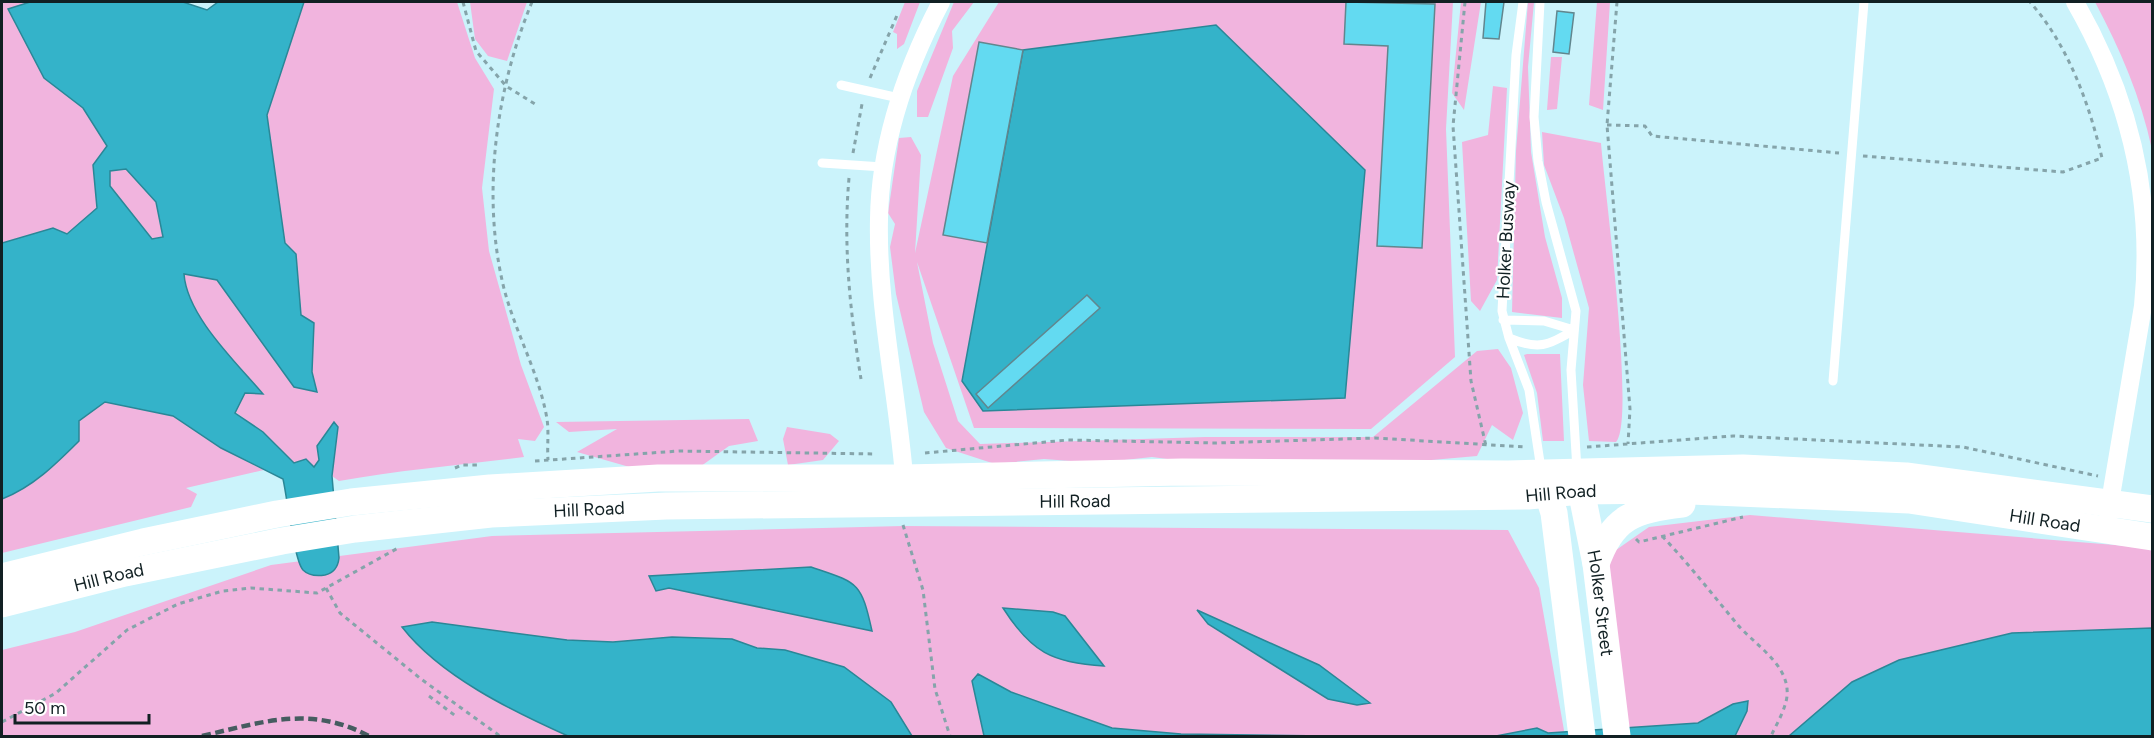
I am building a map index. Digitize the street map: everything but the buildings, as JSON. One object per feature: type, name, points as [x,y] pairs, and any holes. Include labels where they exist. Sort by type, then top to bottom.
[{"type":"street","points":[[904,501],[879,259],[879,218],[883,167],[899,98],[920,43],[941,2]]},
{"type":"street","points":[[2075,2],[2110,69],[2132,133],[2141,175],[2146,224],[2147,273],[2143,306],[2108,516]]},
{"type":"street","name":"Hill Road","points":[[2,604],[125,573],[282,541],[491,514],[666,506],[904,501],[1182,472],[1545,484],[1578,470],[1743,468],[1906,476],[2108,516],[2152,537]]},
{"type":"street","name":"Hill Road","points":[[1578,470],[1667,490],[1752,505],[1909,500],[2108,516],[2152,509]]},
{"type":"street","name":"Holker Street","points":[[1578,470],[1596,564],[1617,731]]},
{"type":"street","name":"Hill Road","points":[[2,577],[143,542],[277,514],[351,502],[490,488],[657,478],[904,501]]},
{"type":"street","name":"Holker Street","points":[[1545,484],[1554,513],[1582,732]]},
{"type":"street","points":[[1596,564],[1605,543],[1619,524],[1634,513],[1653,507],[1752,505]]},
{"type":"lane","name":"Holker Busway","points":[[1522,2],[1513,108],[1503,320],[1529,390],[1536,447],[1545,484]]},
{"type":"lane","name":"Holker Busway","points":[[1540,2],[1534,117],[1538,161],[1576,306],[1571,369],[1578,470]]},
{"type":"lane","points":[[1833,381],[1864,2]]},
{"type":"lane","points":[[841,85],[899,98]]},
{"type":"lane","points":[[822,163],[883,167]]},
{"type":"lane","points":[[1503,320],[1544,321],[1574,330]]},
{"type":"lane","points":[[1509,338],[1537,346],[1547,345],[1574,330]]},
{"type":"path","points":[[463,2],[476,51],[506,86],[535,104]]},
{"type":"path","points":[[532,2],[520,31],[506,86],[495,163],[493,218],[502,280],[545,411],[548,460],[679,451],[880,454]]},
{"type":"path","points":[[1465,2],[1453,126],[1470,381],[1486,446]]},
{"type":"path","points":[[1617,2],[1607,125],[1630,409],[1628,444]]},
{"type":"path","points":[[2030,2],[2049,24],[2070,63],[2097,134],[2102,158]]},
{"type":"path","points":[[861,379],[848,283],[845,227],[850,166],[864,90],[898,13]]},
{"type":"path","points":[[923,454],[1068,440],[1216,443],[1375,438],[1536,447]]},
{"type":"path","points":[[1578,470],[1603,447]]},
{"type":"path","points":[[904,501],[923,590],[935,689],[950,736]]},
{"type":"path","points":[[1619,524],[1639,542],[1752,505]]},
{"type":"path","points":[[1662,536],[1691,565],[1739,626],[1771,658],[1784,678],[1787,699],[1771,736]]},
{"type":"path","points":[[2,723],[56,693],[101,651],[148,618],[178,604],[223,591],[287,589],[317,593],[362,569]]},
{"type":"path","points":[[326,588],[340,613],[453,704],[500,736]]},
{"type":"path","points":[[429,696],[457,717]]},
{"type":"path","points":[[448,711],[453,704]]},
{"type":"shaded area","points":[[2,2],[30,2],[9,9],[44,78],[83,108],[108,146],[93,165],[97,208],[67,234],[53,228],[2,243]]},
{"type":"shaded area","points":[[304,2],[457,2],[475,58],[494,89],[482,188],[489,251],[521,365],[544,427],[535,441],[518,439],[524,457],[339,481],[332,476],[338,427],[314,468],[294,463],[263,432],[235,412],[245,392],[262,393],[203,322],[187,290],[184,273],[217,280],[294,387],[312,372],[313,323],[301,315],[296,254],[285,244],[267,115]]},
{"type":"shaded area","points":[[470,2],[527,2],[507,61],[488,56],[475,39]]},
{"type":"shaded area","points":[[905,2],[920,2],[904,44],[897,49],[897,34],[893,32]]},
{"type":"shaded area","points":[[954,2],[974,2],[952,31],[953,48],[928,117],[917,117],[917,91]]},
{"type":"shaded area","points":[[999,2],[1453,2],[1446,129],[1455,357],[1371,429],[974,428],[917,262],[933,343],[958,421],[980,444],[1205,437],[1373,437],[1477,351],[1498,349],[1511,368],[1523,413],[1513,440],[1492,425],[1477,456],[1409,462],[1175,460],[1152,457],[1097,463],[1044,459],[995,464],[946,448],[924,412],[896,294],[890,247],[895,224],[888,213],[899,138],[911,137],[921,155],[915,253],[953,76]]},
{"type":"shaded area","points":[[1461,2],[1481,2],[1464,110],[1452,93]]},
{"type":"shaded area","points":[[1528,2],[1534,2],[1528,67],[1531,152],[1545,237],[1562,298],[1562,318],[1512,312],[1516,151]]},
{"type":"shaded area","points":[[1597,2],[1610,2],[1603,110],[1589,105]]},
{"type":"shaded area","points":[[2095,2],[2152,2],[2152,150],[2129,74]]},
{"type":"shaded area","points":[[1551,57],[1562,57],[1557,109],[1547,110]]},
{"type":"shaded area","points":[[1493,86],[1507,88],[1497,280],[1480,311],[1471,301],[1462,142],[1488,135]]},
{"type":"shaded area","points":[[1542,132],[1601,143],[1621,349],[1623,393],[1621,425],[1616,442],[1589,441],[1583,385],[1589,308],[1564,218],[1544,165]]},
{"type":"shaded area","points":[[126,169],[156,202],[163,237],[152,239],[110,186],[110,170]]},
{"type":"shaded area","points":[[1560,354],[1564,441],[1543,441],[1537,393],[1524,355]]},
{"type":"shaded area","points":[[105,402],[173,416],[221,448],[264,470],[186,488],[197,494],[191,507],[2,553],[2,499],[24,488],[62,458],[79,441],[79,421]]},
{"type":"shaded area","points":[[749,419],[758,441],[729,446],[697,469],[633,468],[577,452],[617,429],[569,432],[556,422]]},
{"type":"shaded area","points":[[787,427],[830,434],[839,441],[823,460],[788,465],[783,439]]},
{"type":"shaded area","points":[[1750,515],[2152,548],[2152,736],[1626,736],[1596,564],[1649,527]]},
{"type":"shaded area","points":[[903,526],[1508,530],[1539,588],[1565,736],[2,736],[2,650],[75,632],[271,565],[492,536]]},
{"type":"water","points":[[30,2],[183,2],[207,10],[218,2],[304,2],[267,115],[285,243],[296,254],[301,315],[314,323],[312,372],[317,392],[294,387],[217,280],[184,274],[187,290],[203,322],[263,394],[245,393],[235,413],[263,432],[294,463],[306,459],[314,467],[319,460],[317,446],[334,422],[338,427],[332,476],[339,558],[337,567],[331,573],[317,575],[303,570],[294,541],[283,479],[221,448],[173,416],[105,402],[79,421],[79,441],[62,458],[24,488],[2,499],[2,243],[53,228],[67,234],[97,208],[93,165],[107,146],[83,108],[44,78],[8,9]],"holes":[[[126,169],[156,202],[163,237],[152,239],[110,186],[110,171]]]},
{"type":"water","points":[[1216,25],[1365,170],[1345,398],[983,411],[962,381],[1023,50]]},
{"type":"water","points":[[811,567],[839,577],[855,586],[864,602],[872,631],[669,588],[656,591],[649,576]]},
{"type":"water","points":[[1003,608],[1053,612],[1065,616],[1104,666],[1070,662],[1044,652],[1023,635]]},
{"type":"water","points":[[1197,610],[1319,665],[1370,703],[1357,705],[1328,699],[1208,624]]},
{"type":"water","points":[[432,622],[567,640],[613,642],[672,637],[732,639],[757,648],[785,650],[844,667],[891,702],[912,736],[568,736],[501,703],[456,676],[418,645],[402,627]]},
{"type":"water","points":[[2152,628],[2152,736],[1789,736],[1852,682],[1899,660],[2012,633]]},
{"type":"water","points":[[978,674],[1011,692],[1112,728],[1181,734],[1326,736],[984,736],[972,681]]},
{"type":"water","points":[[1748,701],[1747,711],[1735,736],[1496,736],[1537,728],[1548,733],[1698,723],[1733,704]]},
{"type":"railway","points":[[202,736],[286,719],[327,721],[369,736]]}]
